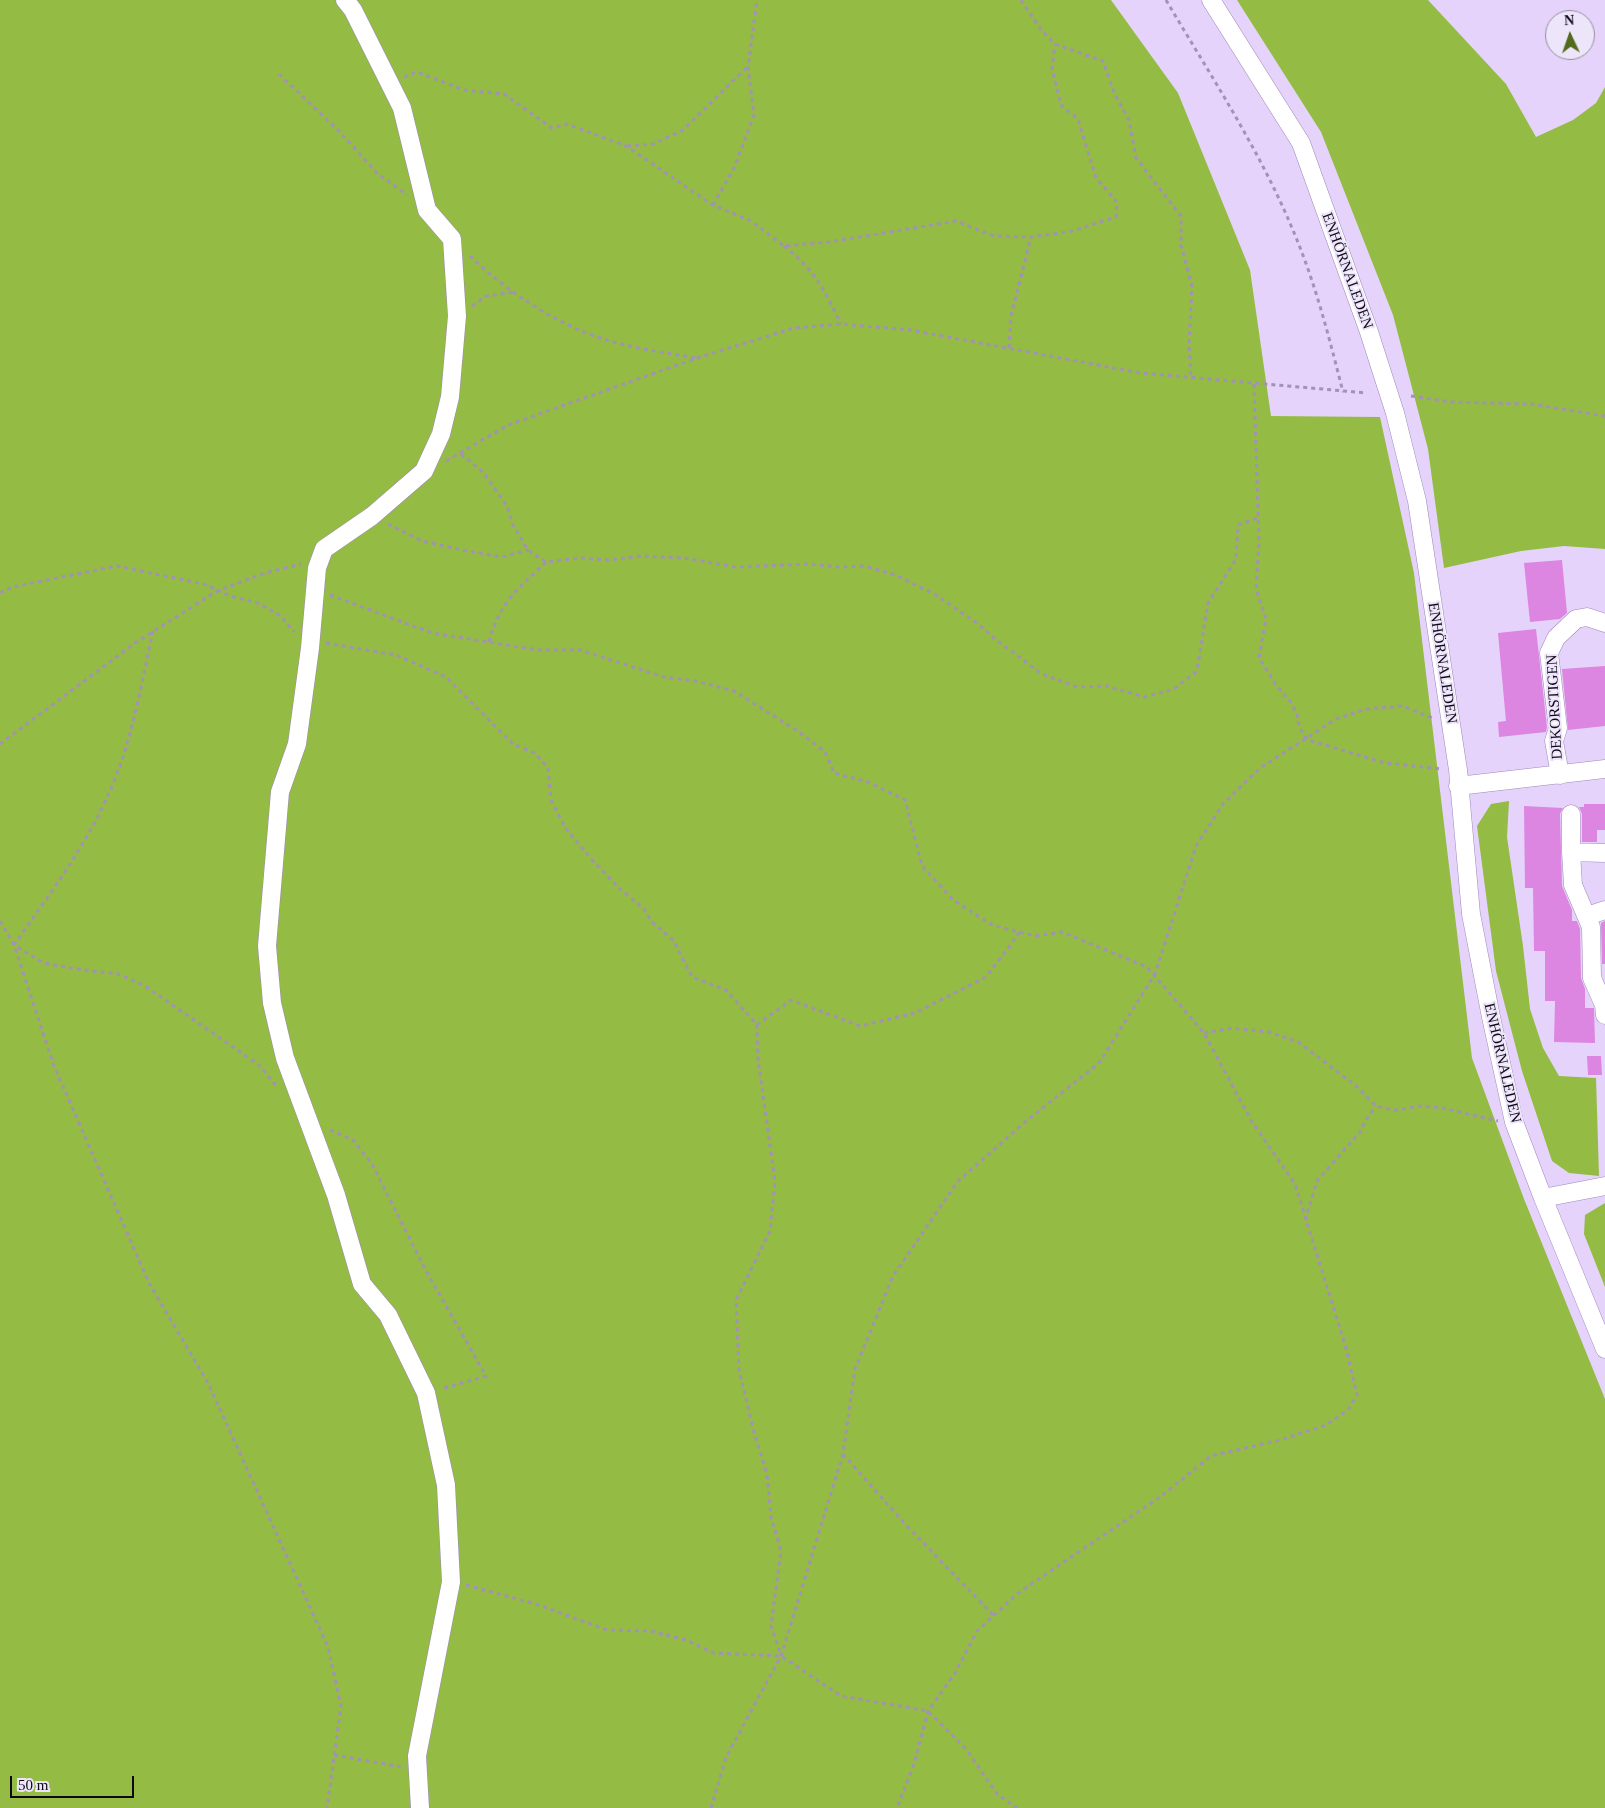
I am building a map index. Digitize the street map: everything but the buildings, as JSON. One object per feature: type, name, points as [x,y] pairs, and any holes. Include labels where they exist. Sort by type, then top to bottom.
[{"type":"street","points":[[345,0],[353,10],[402,108],[413,143],[427,210],[452,238],[457,316],[450,397],[441,434],[424,471],[372,516],[324,548],[317,568],[315,590],[306,635],[297,744],[280,792],[272,864],[267,946],[272,1003],[285,1058],[336,1195],[362,1284],[388,1315],[426,1393],[446,1485],[451,1582],[417,1756],[420,1808]]},
{"type":"street","name":"ENHÖRNALEDEN","points":[[1211,0],[1301,143],[1369,332],[1395,413],[1417,501],[1452,725],[1471,914],[1514,1122],[1605,1349]]},
{"type":"street","name":"DEKORSTIGEN","points":[[1560,775],[1554,741],[1558,728],[1549,653],[1556,638],[1576,619],[1587,617],[1605,623]]},
{"type":"street","points":[[1458,778],[1560,775],[1605,769]]},
{"type":"street","points":[[1571,814],[1573,884],[1591,927],[1592,978],[1604,1005],[1605,1016]]},
{"type":"street","points":[[1571,852],[1605,853]]},
{"type":"street","points":[[1587,916],[1605,910]]},
{"type":"street","points":[[1543,1198],[1605,1186]]},
{"type":"path","points":[[713,205],[734,168],[754,115],[748,67],[757,0]]},
{"type":"path","points":[[1021,0],[1042,31],[1055,44],[1103,61],[1115,94],[1129,120],[1136,158],[1181,216],[1181,245],[1192,286],[1189,344],[1191,378]]},
{"type":"path","points":[[1166,0],[1243,128],[1297,239],[1324,319],[1343,392]]},
{"type":"path","points":[[784,246],[829,242],[956,221],[994,236],[1031,236],[1068,232],[1116,217],[1117,202],[1096,178],[1078,118],[1060,105],[1052,68],[1055,44]]},
{"type":"path","points":[[626,146],[653,144],[683,130],[748,67]]},
{"type":"path","points":[[390,82],[418,72],[464,90],[504,94],[552,128],[567,124],[626,146],[713,205],[751,221],[802,260],[818,279],[841,324]]},
{"type":"path","points":[[279,74],[339,131],[377,173],[427,210]]},
{"type":"path","points":[[1009,348],[1011,316],[1031,236]]},
{"type":"path","points":[[452,238],[490,275],[514,292],[574,327],[608,340],[697,358]]},
{"type":"path","points":[[457,316],[486,296],[514,292]]},
{"type":"path","points":[[424,471],[461,454],[508,426],[697,358],[794,328],[841,324],[910,330],[1141,373],[1367,393]]},
{"type":"path","points":[[1254,384],[1257,424],[1255,456],[1258,551],[1256,589],[1266,619],[1259,658],[1276,686],[1290,701],[1298,714],[1299,728],[1308,740],[1385,763],[1458,778]]},
{"type":"path","points":[[1411,396],[1451,402],[1531,404],[1605,416]]},
{"type":"path","points":[[461,454],[483,472],[508,506],[513,525],[528,550],[546,562]]},
{"type":"path","points":[[372,516],[422,542],[502,557],[528,550]]},
{"type":"path","points":[[488,642],[495,620],[509,597],[546,562],[580,558],[608,560],[641,556],[684,558],[735,567],[810,564],[838,567],[864,566],[896,575],[936,595],[977,623],[1042,674],[1076,687],[1108,686],[1144,697],[1174,689],[1197,672],[1208,603],[1236,559],[1238,525],[1257,518]]},
{"type":"path","points":[[0,744],[153,631],[217,591],[265,572],[306,562],[324,548]]},
{"type":"path","points":[[0,593],[12,587],[117,566],[204,584],[217,591],[258,603],[281,616],[306,635],[324,643],[396,655],[446,677],[513,744],[534,753],[548,768],[551,800],[566,829],[593,861],[621,890],[643,908],[652,922],[674,941],[692,977],[726,990],[757,1025],[758,1059],[775,1182],[770,1231],[736,1300],[739,1370],[755,1436],[767,1474],[772,1517],[781,1551],[770,1626],[781,1656]]},
{"type":"path","points":[[315,590],[432,633],[538,650],[580,650],[664,677],[734,691],[825,752],[834,773],[868,782],[905,800],[922,866],[953,900],[992,926],[1036,936],[1062,932],[1148,967],[1204,1033],[1252,1122],[1295,1184],[1346,1348],[1357,1395],[1348,1410],[1326,1425],[1280,1440],[1211,1456],[1160,1497],[1018,1593],[977,1631],[955,1674],[928,1711],[914,1764],[897,1808]]},
{"type":"path","points":[[14,944],[75,858],[109,793],[132,724],[153,631]]},
{"type":"path","points":[[711,1808],[726,1757],[781,1656],[843,1454],[855,1369],[893,1276],[958,1181],[1025,1122],[1099,1063],[1155,974],[1196,846],[1223,804],[1260,768],[1308,740],[1336,720],[1366,709],[1402,706],[1452,725]]},
{"type":"path","points":[[0,921],[14,944],[54,1066],[149,1283],[208,1383],[328,1647],[341,1706],[327,1808]]},
{"type":"path","points":[[757,1025],[792,1000],[860,1026],[915,1013],[986,977],[1020,932]]},
{"type":"path","points":[[14,944],[44,963],[118,974],[145,986],[259,1065],[282,1092]]},
{"type":"path","points":[[1204,1033],[1232,1028],[1269,1032],[1298,1042],[1355,1085],[1376,1106],[1395,1110],[1421,1106],[1442,1108],[1499,1121],[1514,1122]]},
{"type":"path","points":[[1305,1220],[1317,1181],[1356,1137],[1376,1106]]},
{"type":"path","points":[[311,1127],[339,1132],[353,1140],[372,1164],[424,1267],[486,1376],[426,1393]]},
{"type":"path","points":[[843,1454],[906,1525],[994,1616]]},
{"type":"path","points":[[451,1582],[536,1604],[607,1630],[651,1631],[686,1640],[714,1653],[781,1656],[841,1696],[928,1711],[966,1748],[998,1795],[1016,1808]]},
{"type":"path","points":[[334,1755],[418,1770]]},
{"type":"green space","points":[[0,0],[1111,0],[1178,93],[1250,270],[1271,416],[1380,417],[1414,573],[1472,1058],[1524,1199],[1605,1399],[1605,1808],[0,1808]]},
{"type":"green space","points":[[1237,0],[1428,0],[1506,84],[1536,137],[1573,120],[1596,103],[1605,87],[1605,549],[1564,546],[1521,551],[1444,568],[1428,449],[1393,315],[1321,132]]},
{"type":"green space","points":[[1509,801],[1507,837],[1530,1009],[1543,1048],[1559,1076],[1596,1078],[1599,1176],[1569,1173],[1552,1161],[1522,1071],[1496,971],[1477,826],[1491,804]]},
{"type":"green space","points":[[1605,1203],[1605,1287],[1584,1234],[1585,1215]]}]
